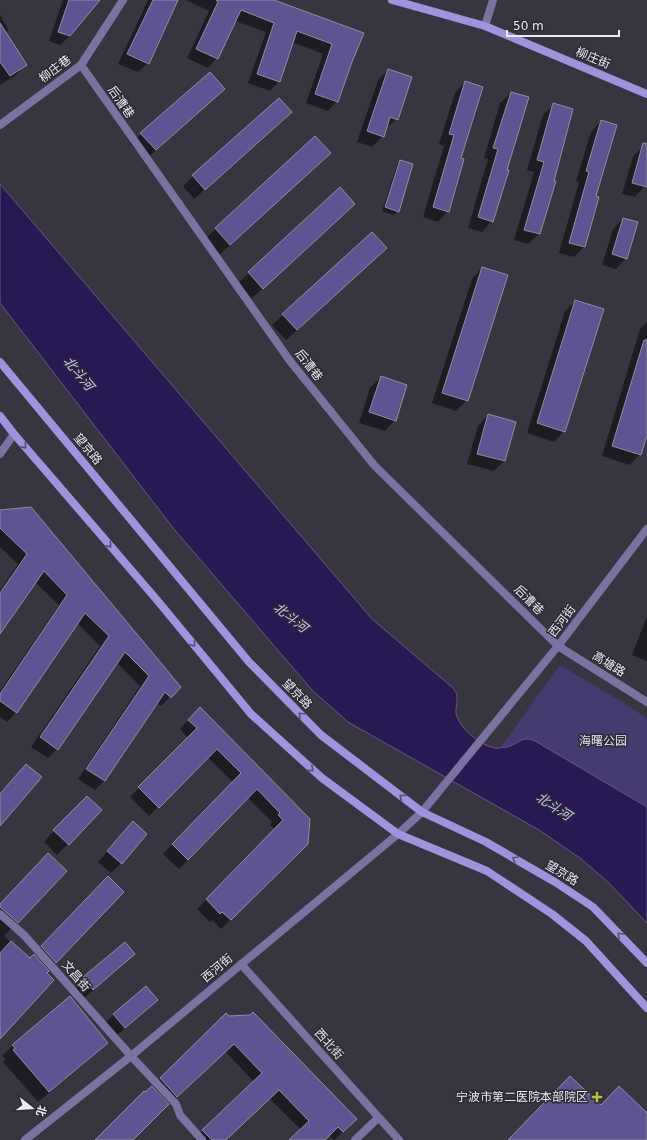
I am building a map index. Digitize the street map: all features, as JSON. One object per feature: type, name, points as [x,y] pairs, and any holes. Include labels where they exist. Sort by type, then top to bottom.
[{"type":"main road","name":"柳庄街","points":[[392,0],[485,26],[647,94]]},
{"type":"main road","name":"望京路","points":[[0,362],[249,662],[321,735],[422,812],[486,842],[555,882],[594,907],[647,963]]},
{"type":"main road","points":[[0,416],[157,600],[251,714],[322,778],[398,834],[487,871],[552,914],[586,941],[647,1008]]},
{"type":"street","name":"柳庄巷","points":[[0,125],[81,65],[123,0]]},
{"type":"street","points":[[485,26],[493,0]]},
{"type":"street","name":"后漕巷","points":[[81,65],[290,361],[374,465],[558,646]]},
{"type":"street","points":[[0,454],[14,434]]},
{"type":"street","name":"西河街","points":[[25,1140],[131,1056],[398,834],[422,812],[558,646],[647,529]]},
{"type":"street","name":"高塘路","points":[[558,646],[647,702]]},
{"type":"street","name":"文昌街","points":[[0,914],[24,935],[131,1056],[176,1104],[180,1115],[202,1140]]},
{"type":"street","name":"西北街","points":[[241,964],[398,1140]]},
{"type":"street","points":[[355,1140],[378,1118]]},
{"type":"green space","name":"海曙公园","points":[[560,665],[629,706],[647,719],[647,823],[495,755]]},
{"type":"water","name":"北斗河","points":[[0,184],[372,619],[453,688],[457,696],[456,714],[458,720],[471,736],[488,746],[496,748],[511,746],[524,739],[531,739],[647,807],[647,923],[608,882],[580,858],[539,830],[348,722],[312,690],[174,529],[0,303]]},
{"type":"building","points":[[69,0],[100,0],[70,36],[58,32]]},
{"type":"building","points":[[153,0],[178,0],[149,64],[127,54]]},
{"type":"building","points":[[216,0],[274,0],[364,33],[338,102],[315,94],[332,44],[297,31],[280,82],[257,74],[274,23],[241,10],[218,59],[196,49],[218,2]]},
{"type":"building","points":[[0,23],[27,65],[10,76],[0,62]]},
{"type":"building","points":[[388,69],[412,77],[398,120],[390,117],[384,137],[367,131]]},
{"type":"building","points":[[210,72],[225,89],[156,150],[140,133]]},
{"type":"building","points":[[465,81],[483,87],[461,158],[464,159],[449,212],[433,207],[454,135],[449,134]]},
{"type":"building","points":[[511,92],[529,97],[493,222],[478,217],[498,149],[493,148]]},
{"type":"building","points":[[279,98],[292,112],[205,190],[192,175]]},
{"type":"building","points":[[553,103],[573,109],[554,181],[556,181],[540,234],[524,230],[544,162],[537,160]]},
{"type":"building","points":[[601,120],[617,125],[596,196],[599,197],[585,247],[569,243],[589,172],[586,171]]},
{"type":"building","points":[[315,136],[331,153],[230,245],[215,228]]},
{"type":"building","points":[[643,143],[647,144],[647,187],[632,183]]},
{"type":"building","points":[[400,160],[413,164],[399,212],[385,207]]},
{"type":"building","points":[[340,187],[355,204],[263,289],[248,272]]},
{"type":"building","points":[[623,218],[638,222],[627,259],[612,254]]},
{"type":"building","points":[[372,232],[387,248],[297,330],[282,314]]},
{"type":"building","points":[[482,267],[508,275],[468,401],[442,393]]},
{"type":"building","points":[[575,300],[604,309],[565,432],[537,423]]},
{"type":"building","points":[[644,340],[647,340],[647,435],[641,455],[612,446]]},
{"type":"building","points":[[381,376],[407,385],[396,421],[369,412]]},
{"type":"building","points":[[488,414],[516,422],[505,461],[477,454]]},
{"type":"building","points":[[31,507],[181,687],[171,698],[165,692],[105,781],[86,769],[149,676],[125,652],[58,750],[40,737],[109,636],[85,613],[17,713],[0,701],[0,694],[67,595],[44,571],[0,634],[0,593],[27,554],[0,528],[0,510]]},
{"type":"building","points":[[200,707],[310,819],[308,844],[231,920],[222,912],[220,914],[206,899],[283,820],[278,815],[280,813],[257,789],[188,860],[172,844],[241,773],[217,749],[159,808],[138,787],[197,728],[188,720]]},
{"type":"building","points":[[26,764],[42,777],[0,826],[0,794]]},
{"type":"building","points":[[87,796],[102,810],[69,845],[53,830]]},
{"type":"building","points":[[133,821],[147,834],[122,864],[107,851]]},
{"type":"building","points":[[48,853],[67,871],[18,923],[0,907],[0,904]]},
{"type":"building","points":[[108,876],[124,892],[56,963],[41,946]]},
{"type":"building","points":[[11,941],[30,958],[34,954],[49,971],[47,973],[54,980],[0,1039],[0,953]]},
{"type":"building","points":[[125,942],[135,954],[93,990],[83,977]]},
{"type":"building","points":[[146,986],[158,1000],[125,1028],[113,1014]]},
{"type":"building","points":[[70,996],[108,1043],[49,1092],[13,1050],[15,1048],[12,1045]]},
{"type":"building","points":[[253,1012],[357,1119],[343,1132],[338,1127],[325,1140],[289,1140],[309,1121],[279,1090],[226,1140],[212,1140],[202,1130],[262,1073],[234,1044],[177,1097],[160,1078],[226,1013],[229,1016],[250,1015]]},
{"type":"building","points":[[570,1076],[601,1105],[619,1086],[647,1113],[647,1140],[508,1140]]},
{"type":"building","points":[[152,1086],[169,1104],[133,1140],[95,1140],[144,1091],[145,1092]]},
{"type":"place","name":"宁波市第二医院本部院区","points":[[597,1097]]}]
